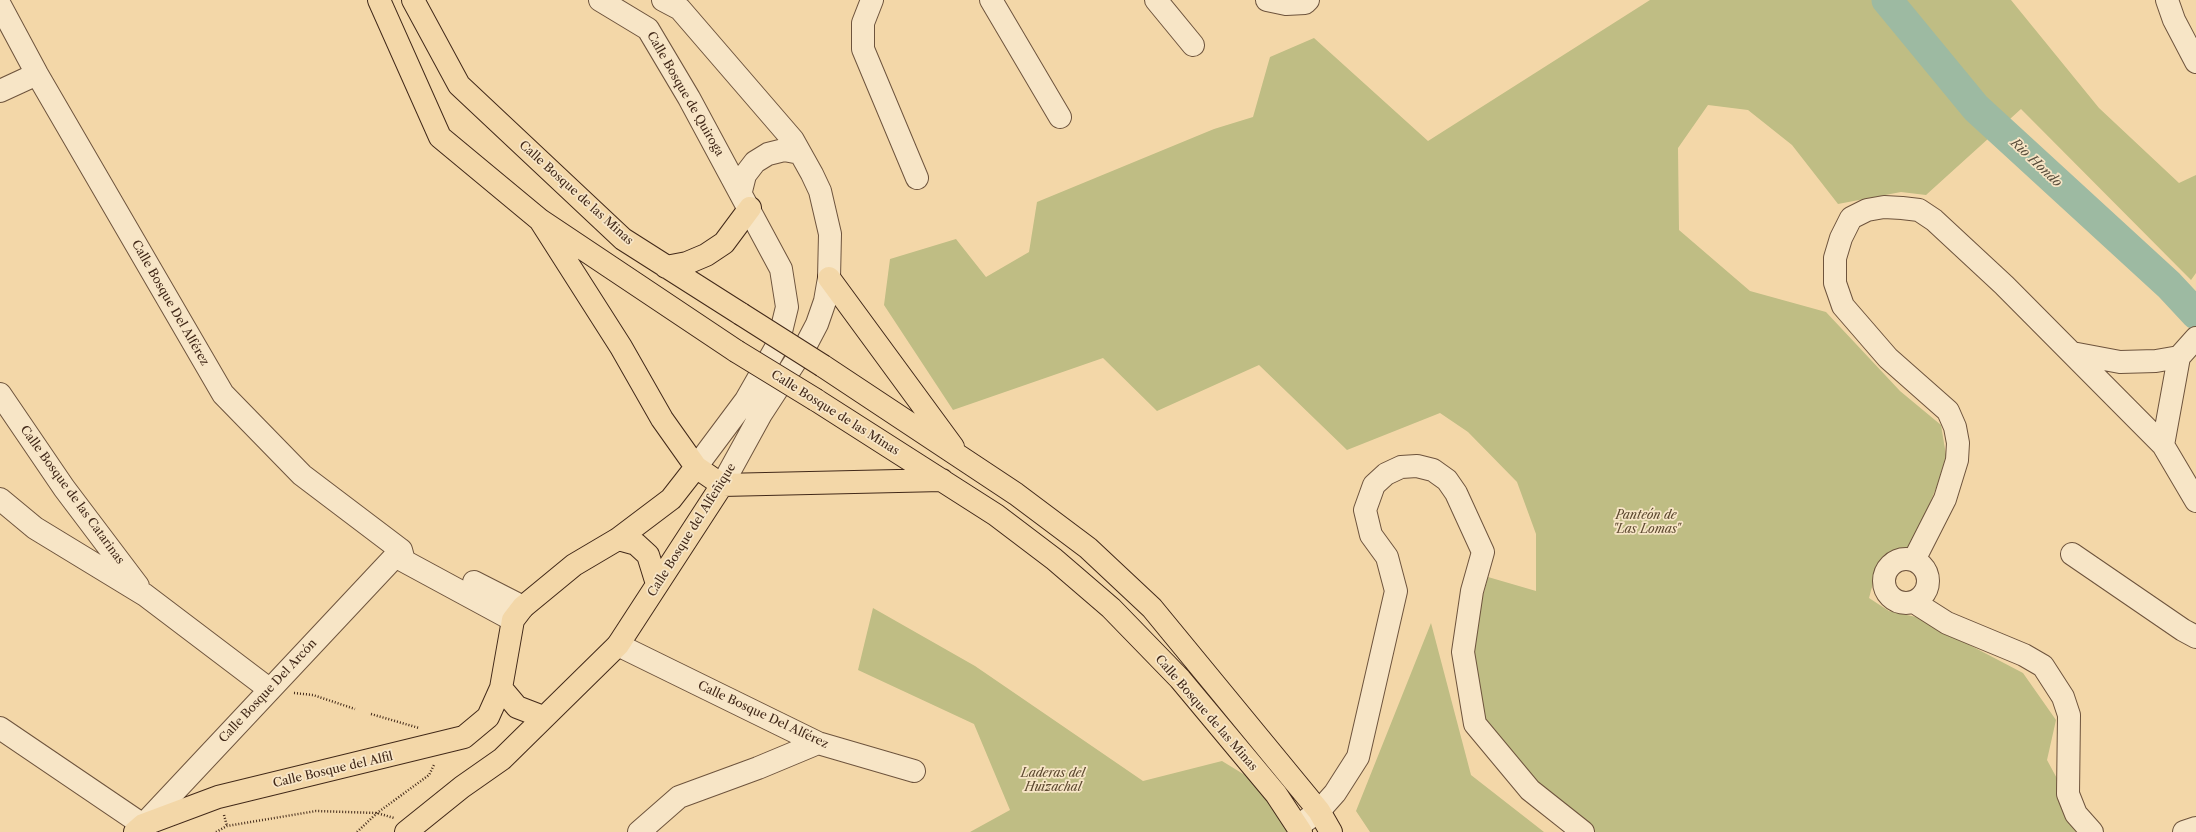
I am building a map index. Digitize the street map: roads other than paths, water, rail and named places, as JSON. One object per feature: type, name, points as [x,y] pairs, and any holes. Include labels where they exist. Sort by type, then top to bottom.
[{"type":"main road","name":"Calle Bosque de las Minas","points":[[379,0],[440,137],[540,220],[736,351],[816,400],[996,515],[1054,559],[1111,608],[1180,679],[1276,794],[1299,829]]},
{"type":"main road","name":"Calle Bosque de las Minas","points":[[413,0],[459,85],[624,239],[822,366],[1016,494],[1088,548],[1152,608],[1320,811],[1331,832]]},
{"type":"main road","points":[[666,267],[687,263],[706,255],[724,243],[745,200]]},
{"type":"main road","points":[[540,220],[621,347],[662,419],[696,467],[722,485],[942,480]]},
{"type":"main road","points":[[829,278],[962,459]]},
{"type":"main road","points":[[543,717],[518,707],[501,688],[518,613],[574,565],[618,539],[671,499],[696,467]]},
{"type":"main road","name":"Calle Bosque del Alfeñique","points":[[406,832],[462,787],[502,759],[543,717],[618,645],[722,485]]},
{"type":"main road","points":[[618,539],[636,544],[648,555],[657,584]]},
{"type":"main road","name":"Calle Bosque del Alfil","points":[[139,829],[218,797],[464,737],[488,717],[501,688]]},
{"type":"street","name":"Calle Bosque de Quiroga","points":[[600,0],[648,30],[690,98],[745,200]]},
{"type":"street","points":[[664,0],[680,9],[785,129],[800,152]]},
{"type":"street","points":[[872,0],[863,23],[863,49],[917,178]]},
{"type":"street","points":[[991,0],[1060,117]]},
{"type":"street","points":[[1156,0],[1193,46]]},
{"type":"street","points":[[1267,0],[1286,4],[1305,3],[1308,0]]},
{"type":"street","points":[[2167,0],[2174,20],[2196,62]]},
{"type":"street","name":"Calle Bosque Del Alférez","points":[[0,5],[37,74],[223,394],[302,475],[401,550],[413,551],[518,613]]},
{"type":"street","points":[[0,91],[37,74]]},
{"type":"street","points":[[696,467],[746,400],[775,350],[778,344],[787,306],[781,269],[745,200],[745,176],[755,162],[768,154],[784,150],[800,152]]},
{"type":"street","name":"Calle Bosque del Alfeñique","points":[[722,485],[761,414],[806,345],[817,324],[825,301],[829,278],[830,234],[820,191],[800,152]]},
{"type":"street","points":[[1914,560],[1945,499],[1957,460],[1958,443],[1955,427],[1948,412],[1888,358],[1843,306],[1835,283],[1835,258],[1841,238],[1851,218],[1867,210],[1884,207],[1919,210],[1934,220],[2004,285],[2163,446],[2196,501]]},
{"type":"street","points":[[2072,353],[2120,362],[2156,361],[2187,347]]},
{"type":"street","points":[[2163,446],[2187,347]]},
{"type":"street","name":"Calle Bosque de las Catarinas","points":[[0,394],[64,488],[145,595]]},
{"type":"street","points":[[1299,829],[1320,811],[1335,793],[1358,756],[1396,591],[1387,557],[1371,535],[1364,510],[1374,485],[1386,474],[1401,467],[1418,466],[1433,470],[1447,480],[1456,494],[1483,552],[1472,591],[1463,652],[1475,724],[1530,790],[1583,832]]},
{"type":"street","name":"Calle Bosque de las Catarinas","points":[[0,498],[34,528],[145,595],[269,689]]},
{"type":"street","name":"Calle Bosque Del Arcón","points":[[139,829],[401,550]]},
{"type":"street","points":[[2072,554],[2183,630],[2196,637]]},
{"type":"street","points":[[1904,559],[1914,560],[1923,567],[1928,578],[1927,590],[1924,595],[1914,602],[1905,604],[1896,601],[1888,595],[1884,586],[1884,577],[1888,568],[1895,562],[1904,559]]},
{"type":"street","points":[[1914,602],[1947,623],[2024,655],[2043,666],[2063,697],[2069,715],[2068,794],[2076,814],[2092,832]]},
{"type":"street","name":"Calle Bosque Del Alférez","points":[[618,645],[818,743],[914,771]]},
{"type":"street","points":[[0,728],[139,829]]},
{"type":"street","points":[[639,832],[679,797],[758,768],[818,743]]},
{"type":"street","points":[[2184,832],[2196,828]]},
{"type":"waterway","name":"Rio Hondo","points":[[1887,0],[1976,108],[2169,285],[2196,314]]},
{"type":"park label","name":"Panteón de \"Las Lomas\"","points":[[1646,523]]},
{"type":"park label","name":"Laderas del Huizachal","points":[[1053,781]]}]
